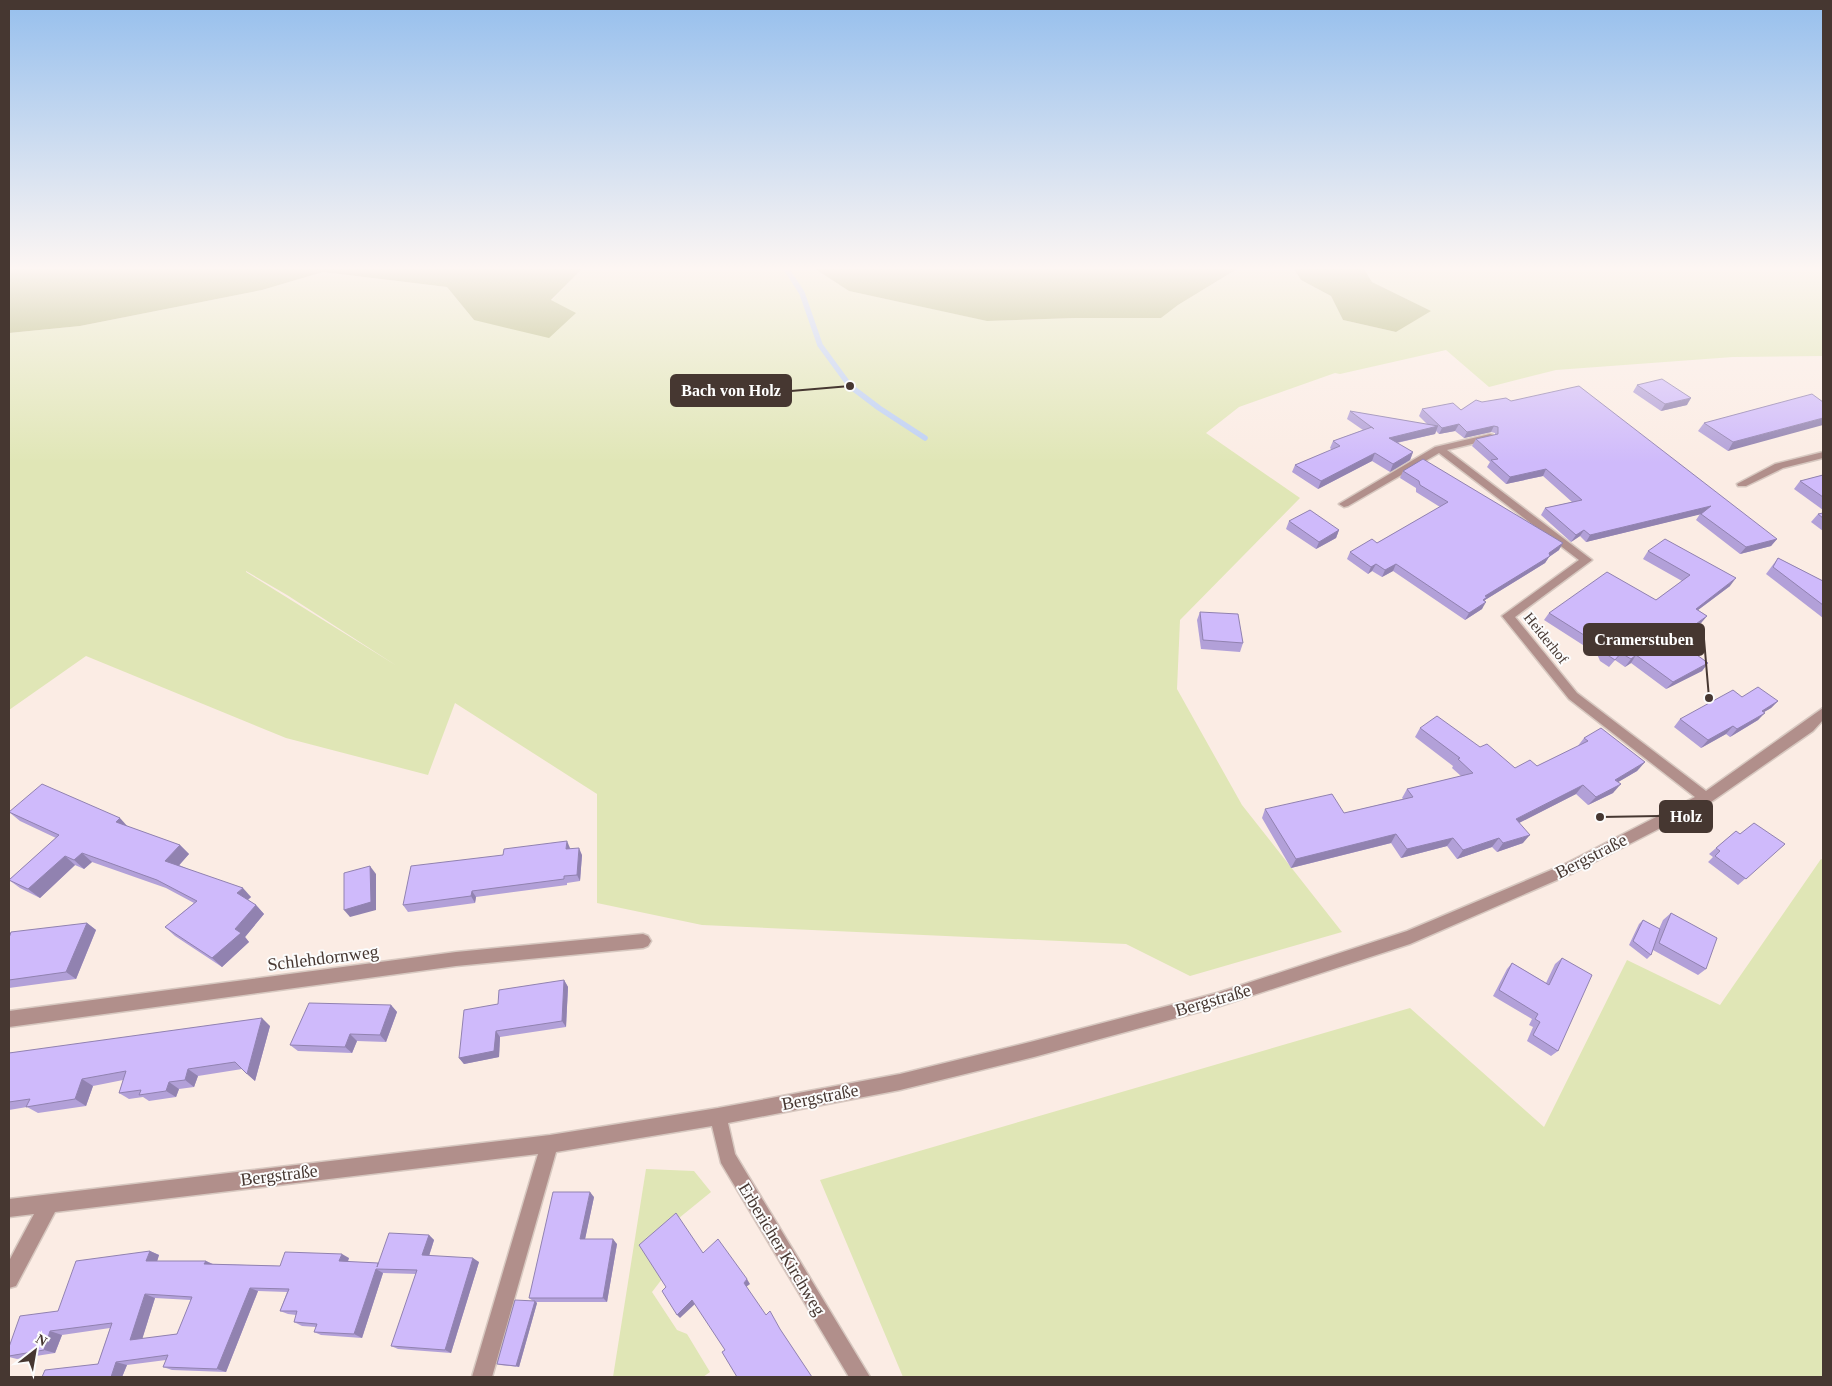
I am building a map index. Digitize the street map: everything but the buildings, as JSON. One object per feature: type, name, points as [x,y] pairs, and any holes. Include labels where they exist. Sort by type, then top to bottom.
[{"type":"street","points":[[1344,504],[1439,450],[1491,437]]},
{"type":"street","name":"Heiderhof","points":[[1439,450],[1586,560],[1508,616],[1573,696],[1706,798]]},
{"type":"street","points":[[1742,484],[1779,466],[1823,455]]},
{"type":"street","name":"Bergstraße","points":[[9,1208],[550,1144],[718,1116],[900,1082],[1034,1049],[1217,1000],[1410,937],[1568,869],[1706,798],[1808,727],[1823,712]]},
{"type":"street","name":"Schlehdornweg","points":[[9,1019],[456,960],[643,940]]},
{"type":"street","name":"Erbericher Kirchweg","points":[[718,1116],[727,1157],[860,1377]]},
{"type":"street","points":[[482,1377],[550,1144]]},
{"type":"street","points":[[9,1279],[49,1204]]},
{"type":"green space","points":[[9,334],[1823,334],[1823,356],[1733,357],[1556,370],[1489,387],[1446,350],[1340,374],[1335,373],[1239,407],[1206,433],[1300,498],[1180,620],[1177,689],[1242,805],[1342,932],[1190,976],[1126,944],[702,925],[597,903],[597,794],[455,703],[428,775],[286,738],[86,656],[9,710]],"holes":[[[246,571],[287,595],[397,666],[246,572]]]},
{"type":"green space","points":[[531,334],[554,334],[549,338]]},
{"type":"green space","points":[[1821,859],[1823,860],[1823,1377],[903,1377],[820,1180],[1410,1008],[1544,1127],[1627,960],[1720,1005]]},
{"type":"green space","points":[[646,1169],[694,1171],[711,1192],[679,1218],[662,1279],[652,1292],[677,1330],[687,1334],[710,1372],[703,1377],[613,1377]]},
{"type":"waterway","points":[[816,334],[820,345],[850,386],[879,408],[925,438]]},
{"type":"place","name":"Bach von Holz","points":[[850,386]]},
{"type":"place","name":"Cramerstuben","points":[[1709,698]]},
{"type":"place","name":"Holz","points":[[1600,817]]}]
